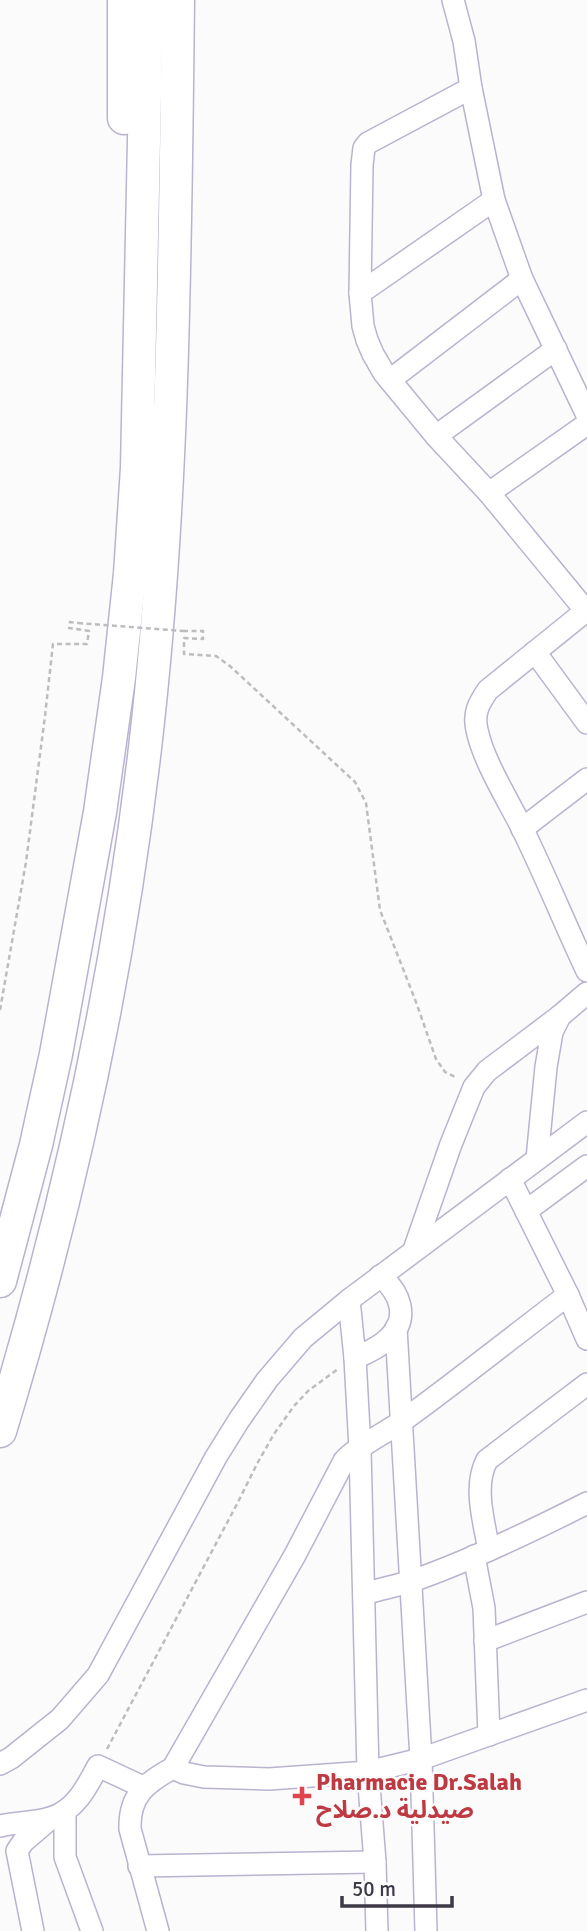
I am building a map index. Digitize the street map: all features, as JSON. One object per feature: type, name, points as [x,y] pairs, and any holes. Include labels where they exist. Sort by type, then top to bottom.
[{"type":"highway","points":[[124,0],[125,341],[129,359],[139,375]]},
{"type":"highway","points":[[0,1281],[36,1146],[56,1054],[100,812],[119,678],[137,468],[147,0]]},
{"type":"highway","points":[[0,1431],[27,1343],[61,1209],[93,1067],[128,882],[145,745],[162,563],[172,383],[178,0]]},
{"type":"street","points":[[453,0],[464,41],[494,200],[523,279],[587,415]]},
{"type":"street","points":[[471,88],[368,143],[364,148],[360,293],[367,340],[384,373],[587,610],[488,690],[477,706],[476,720],[477,732],[490,765],[587,971]]},
{"type":"street","points":[[360,293],[494,200]]},
{"type":"street","points":[[390,380],[523,279]]},
{"type":"street","points":[[436,436],[556,349]]},
{"type":"street","points":[[489,493],[587,424]]},
{"type":"street","points":[[535,652],[587,723]]},
{"type":"street","points":[[522,829],[587,779]]},
{"type":"street","points":[[414,1251],[474,1087],[487,1071],[587,993]]},
{"type":"street","points":[[537,1159],[548,1045],[560,1016]]},
{"type":"street","points":[[0,1764],[60,1719],[98,1675],[216,1457],[267,1380],[303,1338],[380,1276],[587,1122]]},
{"type":"street","points":[[526,1211],[587,1166]]},
{"type":"street","points":[[510,1179],[587,1339]]},
{"type":"street","points":[[355,1359],[389,1338],[401,1319],[401,1305],[396,1293],[380,1276]]},
{"type":"street","points":[[158,1931],[130,1829],[129,1814],[134,1799],[143,1787],[173,1768],[295,1555],[344,1461],[351,1453],[402,1421],[568,1295]]},
{"type":"street","points":[[349,1300],[360,1449],[368,1772],[377,1931]]},
{"type":"street","points":[[396,1328],[421,1759],[426,1931]]},
{"type":"street","points":[[489,1735],[482,1592],[481,1471],[487,1460],[587,1384]]},
{"type":"street","points":[[364,1594],[411,1581],[482,1553],[587,1503]]},
{"type":"street","points":[[485,1642],[587,1602]]},
{"type":"street","points":[[173,1768],[204,1777],[269,1779],[368,1772],[421,1759],[587,1700]]},
{"type":"street","points":[[33,1931],[17,1851],[23,1842],[85,1791],[98,1766],[143,1787]]},
{"type":"street","points":[[0,1826],[58,1815]]},
{"type":"street","points":[[58,1815],[65,1857],[92,1931]]},
{"type":"street","points":[[139,1866],[375,1862]]},
{"type":"path","points":[[0,1010],[26,862],[53,643],[87,644],[89,631],[69,628],[70,622],[203,631],[203,639],[184,638],[184,654],[216,656],[231,667],[355,782],[366,803],[380,910],[436,1059],[445,1072],[474,1087]]},
{"type":"path","points":[[98,1766],[274,1434],[308,1391],[355,1359]]},
{"type":"place","name":"Pharmacie Dr.Salah صيدلية د.صلاح","points":[[302,1796]]}]
